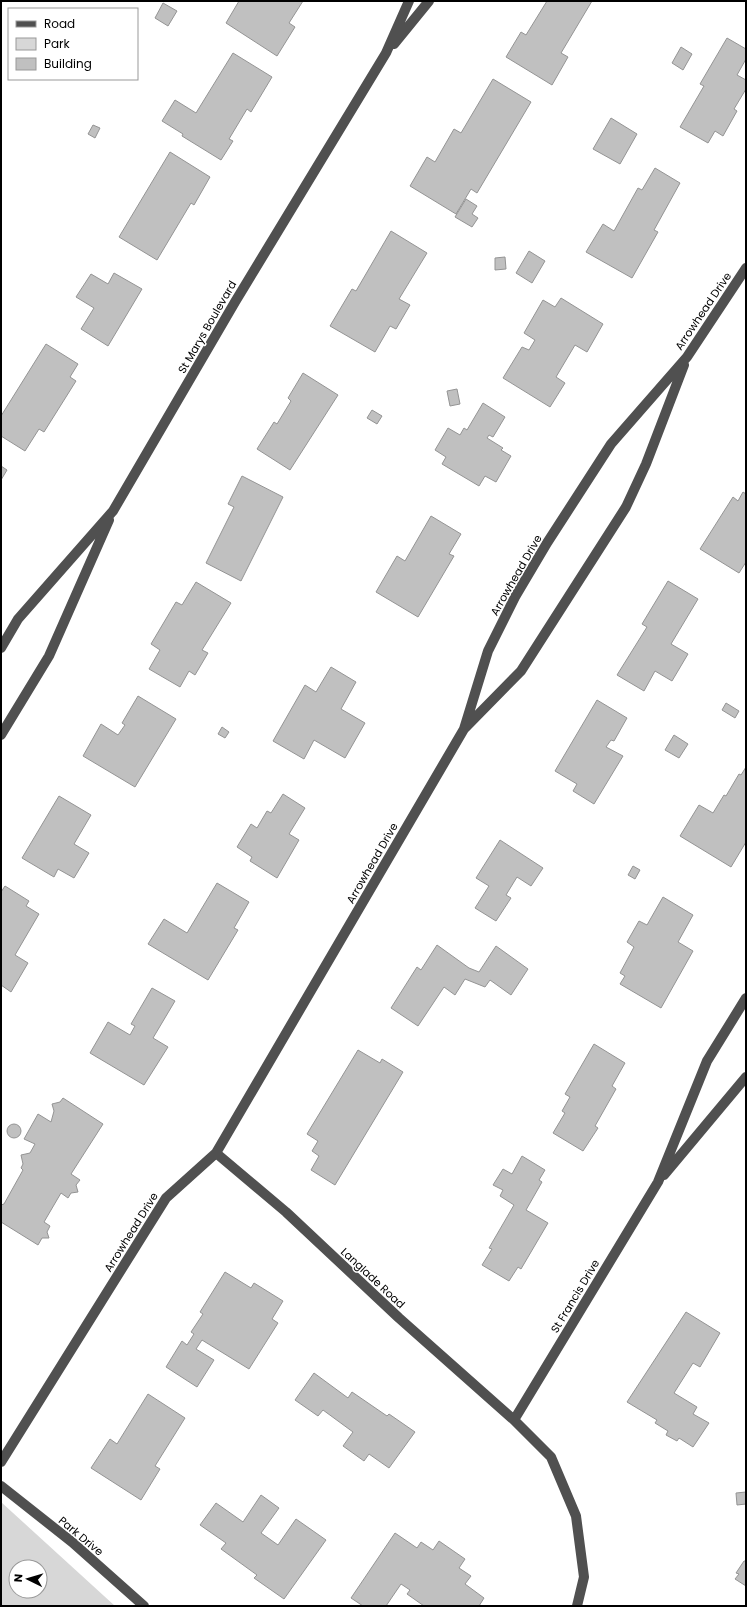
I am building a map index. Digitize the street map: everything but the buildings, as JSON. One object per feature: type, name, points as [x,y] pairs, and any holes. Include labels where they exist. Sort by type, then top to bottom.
[{"type":"street","name":"St Marys Boulevard","points":[[1,648],[18,619],[113,511],[235,302],[386,53],[408,1]]},
{"type":"street","points":[[386,53],[428,1]]},
{"type":"street","name":"Arrowhead Drive","points":[[1,1462],[166,1198],[216,1153],[464,729],[488,651],[515,596],[547,543],[611,444],[687,357],[746,268]]},
{"type":"street","points":[[464,729],[521,671],[626,507],[646,464],[687,357]]},
{"type":"street","points":[[1,735],[48,656],[113,511]]},
{"type":"street","name":"St Francis Drive","points":[[514,1420],[658,1182],[707,1061],[746,998]]},
{"type":"street","points":[[658,1182],[746,1078]]},
{"type":"street","name":"Langlade Road","points":[[216,1153],[286,1212],[399,1318],[514,1420]]},
{"type":"street","points":[[514,1420],[551,1457],[576,1516],[584,1577],[577,1606]]},
{"type":"street","name":"Park Drive","points":[[1,1486],[72,1542],[144,1606]]},
{"type":"green space","points":[[1,1502],[115,1606],[1,1606]]}]
